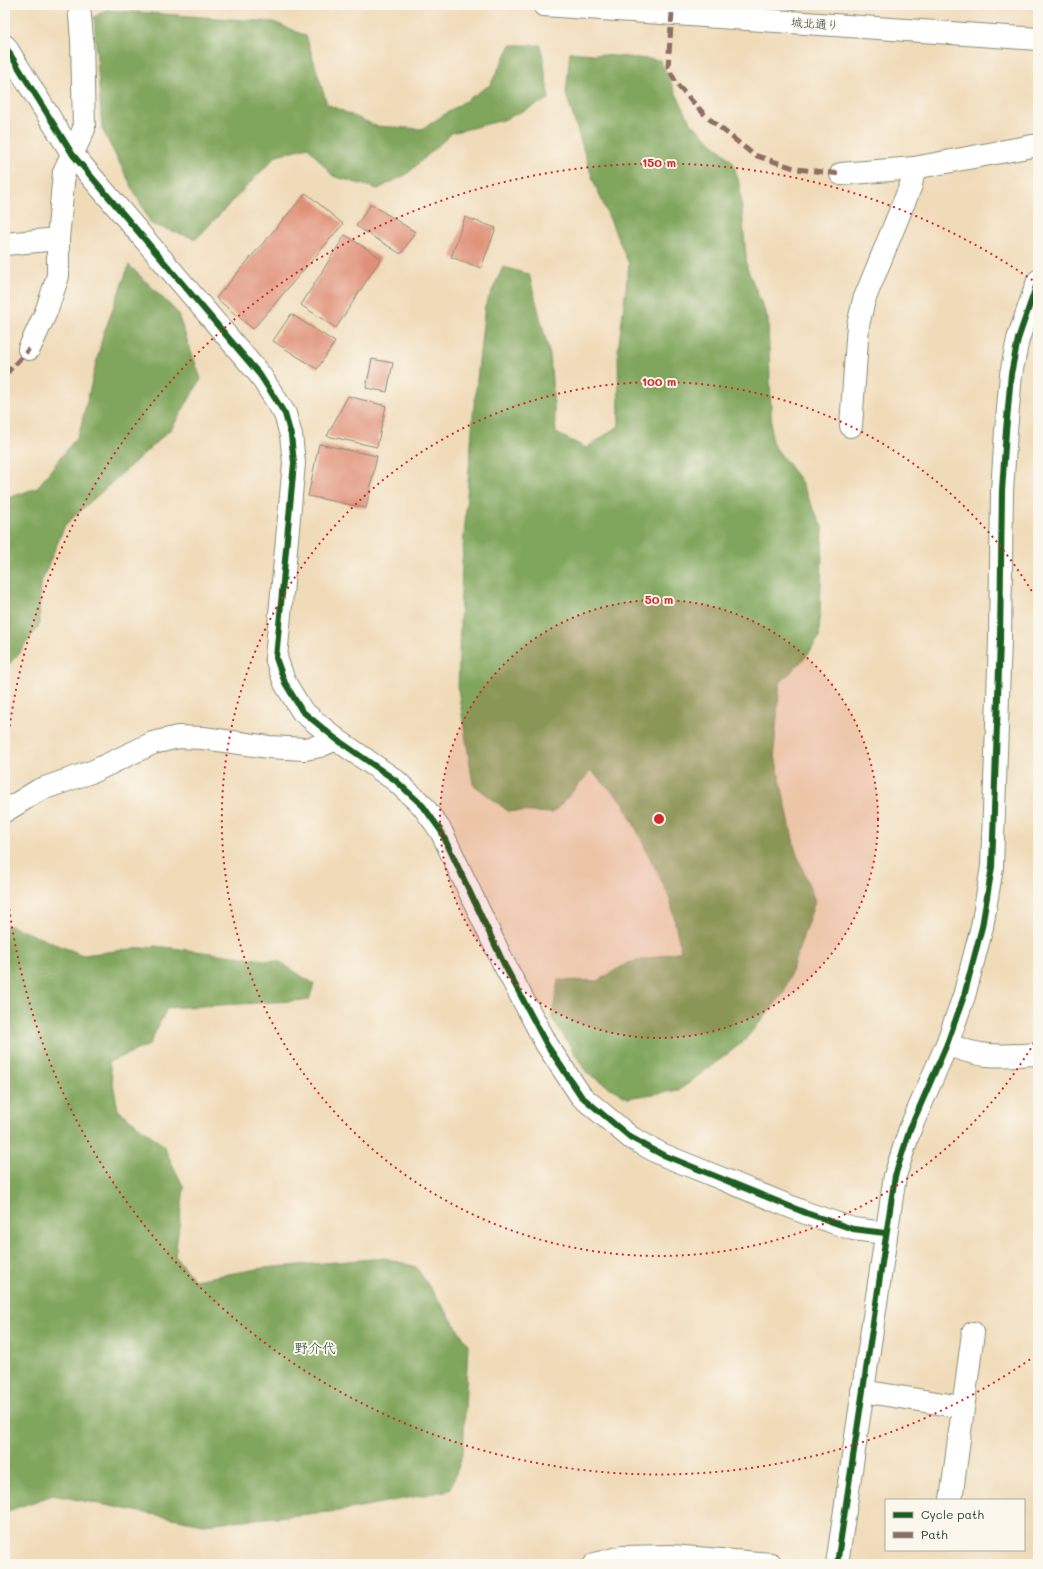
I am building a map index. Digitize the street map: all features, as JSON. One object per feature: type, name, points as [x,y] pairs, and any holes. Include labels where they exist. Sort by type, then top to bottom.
[{"type":"street","points":[[29,349],[46,312],[58,276],[58,239],[64,172],[84,129],[82,39],[79,5]]},
{"type":"street","name":"城北通り","points":[[544,5],[1038,39]]},
{"type":"street","points":[[5,46],[73,155],[260,375],[285,414],[291,435],[294,463],[276,658],[285,683],[302,711],[336,739],[395,780],[423,806],[440,831],[504,964],[547,1045],[581,1096],[630,1137],[661,1154],[853,1229],[885,1233]]},
{"type":"street","points":[[841,174],[914,168],[1038,145]]},
{"type":"street","points":[[851,426],[858,325],[864,300],[911,185],[914,168]]},
{"type":"street","points":[[5,244],[58,239]]},
{"type":"street","points":[[837,1564],[885,1233],[895,1176],[910,1129],[947,1044],[964,996],[980,935],[992,867],[997,749],[1002,491],[1006,431],[1011,374],[1018,339],[1038,281]]},
{"type":"street","points":[[5,811],[39,790],[94,771],[154,743],[178,737],[202,738],[269,747],[305,749],[320,746],[336,739]]},
{"type":"street","points":[[947,1044],[967,1052],[991,1057],[1038,1054]]},
{"type":"street","points":[[951,1499],[962,1406],[973,1333]]},
{"type":"street","points":[[862,1392],[962,1406]]},
{"type":"street","points":[[595,1564],[622,1556],[671,1556],[771,1564]]},
{"type":"green space","points":[[106,10],[274,22],[306,36],[327,104],[376,126],[422,129],[490,85],[511,45],[541,45],[549,99],[503,120],[452,133],[407,174],[378,189],[333,176],[308,147],[277,155],[196,239],[151,224],[102,129],[94,17]]},
{"type":"green space","points":[[570,52],[660,60],[690,122],[733,162],[740,187],[747,268],[768,319],[772,443],[800,480],[823,529],[819,638],[805,658],[780,683],[774,751],[795,849],[815,901],[784,993],[743,1042],[679,1090],[627,1098],[587,1073],[552,1018],[558,980],[597,981],[628,963],[681,951],[670,899],[623,802],[591,771],[553,813],[508,811],[473,784],[458,689],[462,563],[473,416],[485,306],[503,267],[529,274],[550,356],[556,433],[586,448],[619,426],[618,351],[629,264],[593,180],[566,94]]},
{"type":"green space","points":[[129,265],[177,312],[201,379],[172,428],[65,525],[40,585],[39,626],[16,657],[5,668],[5,499],[37,488],[79,434],[103,335]]},
{"type":"green space","points":[[5,924],[83,955],[156,946],[280,962],[314,984],[309,1000],[167,1008],[149,1045],[109,1062],[118,1110],[163,1145],[184,1188],[175,1256],[194,1280],[263,1268],[385,1258],[416,1267],[468,1344],[463,1454],[450,1490],[339,1511],[203,1524],[53,1495],[5,1512]]},
{"type":"building","points":[[306,193],[343,224],[253,329],[216,298]]},
{"type":"building","points":[[371,204],[415,232],[401,254],[356,226]]},
{"type":"building","points":[[465,217],[496,228],[481,268],[451,257]]},
{"type":"building","points":[[345,235],[381,258],[336,328],[301,305]]},
{"type":"building","points":[[291,314],[335,342],[317,369],[273,341]]},
{"type":"building","points":[[372,359],[393,363],[387,392],[366,388]]},
{"type":"building","points":[[348,396],[386,406],[377,447],[327,436]]},
{"type":"building","points":[[319,444],[377,456],[366,508],[308,496]]},
{"type":"marked path","points":[[672,13],[668,67],[677,85],[707,117],[754,155],[797,169],[841,174]]},
{"type":"marked path","points":[[5,375],[29,349]]},
{"type":"cycle path","points":[[5,46],[73,155],[260,375],[285,414],[291,435],[294,463],[276,658],[285,683],[302,711],[336,739],[395,780],[423,806],[441,831],[504,964],[547,1045],[581,1096],[630,1137],[661,1154],[806,1213],[853,1229],[885,1233]]},
{"type":"cycle path","points":[[837,1564],[895,1176],[910,1129],[947,1044],[964,996],[982,927],[992,867],[1000,640],[1002,491],[1006,431],[1011,374],[1018,339],[1038,281]]},
{"type":"district","name":"野介代","points":[[315,1347]]}]
